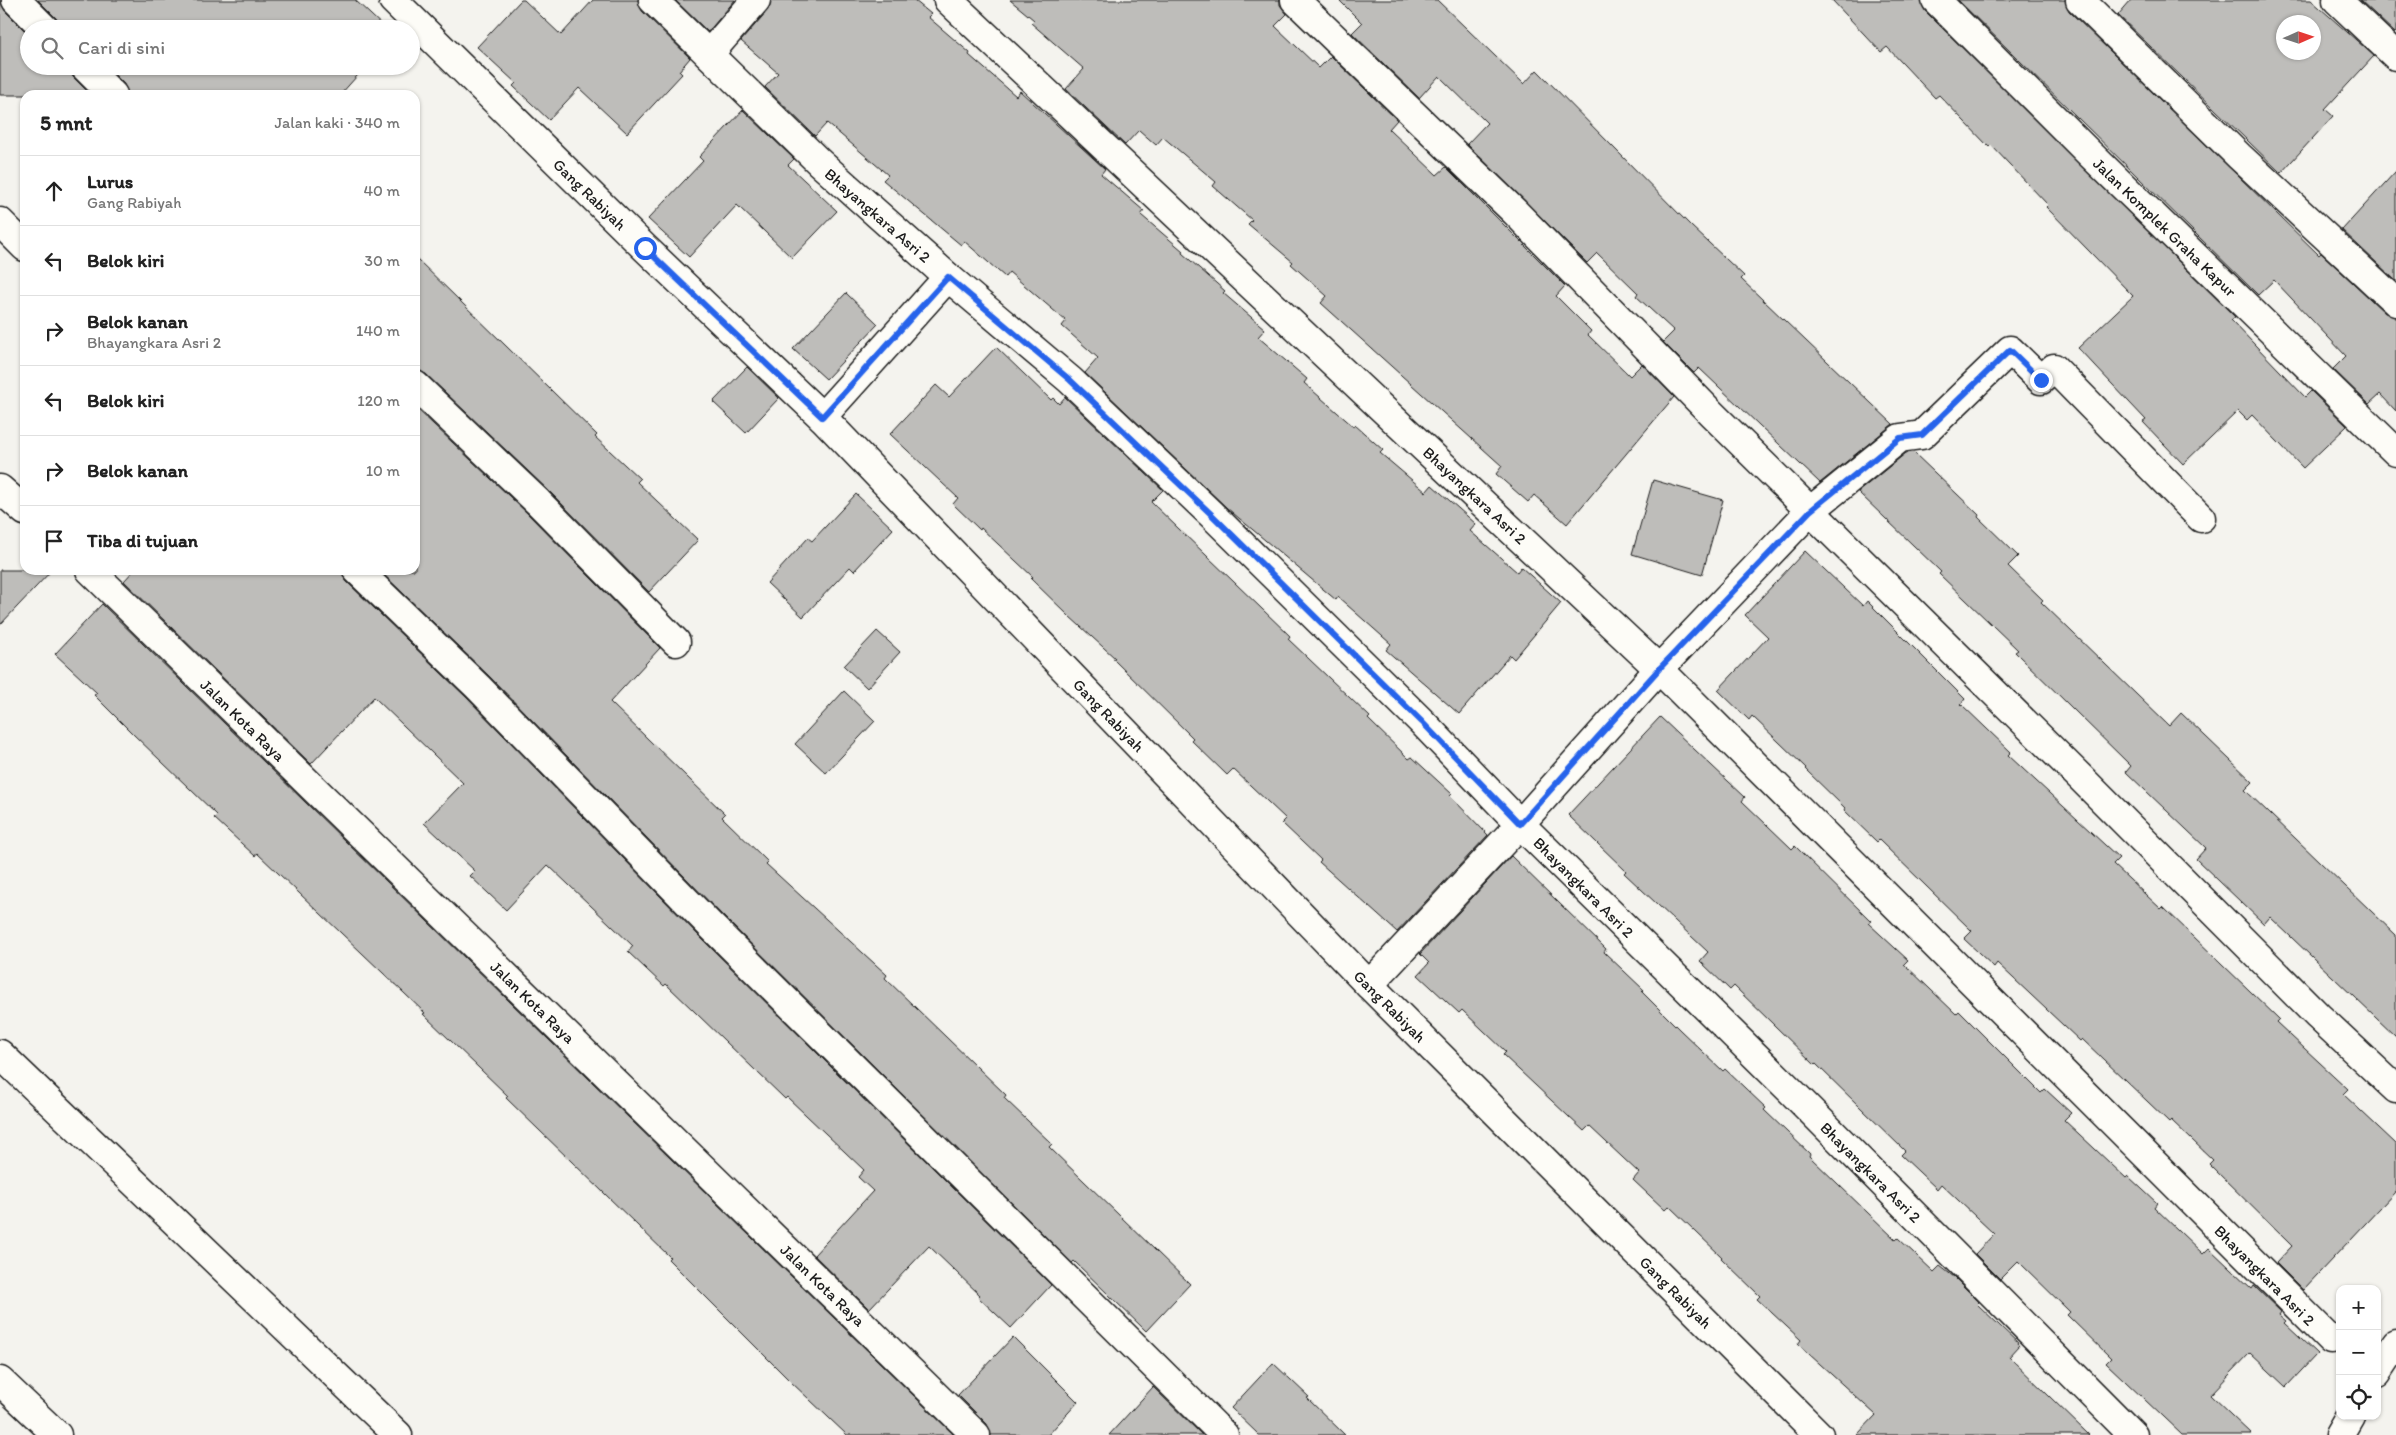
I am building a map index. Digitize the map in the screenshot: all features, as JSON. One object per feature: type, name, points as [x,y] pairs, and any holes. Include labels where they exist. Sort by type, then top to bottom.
[{"type":"street","points":[[16,0],[36,20]]},
{"type":"street","name":"Gang Rabiyah","points":[[393,0],[413,20]]},
{"type":"street","name":"Bhayangkara Asri 2","points":[[653,0],[819,162],[948,277],[1070,380],[1197,501],[1422,722],[1520,824],[2133,1435]]},
{"type":"street","points":[[709,54],[756,0]]},
{"type":"street","name":"Bhayangkara Asri 2","points":[[948,0],[1659,669],[2331,1340]]},
{"type":"street","points":[[1295,0],[1516,212],[1810,511],[2318,1016],[2396,1089]]},
{"type":"street","name":"Jalan Komplek Graha Kapur","points":[[1936,0],[2096,160],[2396,452]]},
{"type":"street","points":[[2080,0],[2239,156],[2396,302]]},
{"type":"street","points":[[2337,0],[2392,45]]},
{"type":"street","name":"Gang Rabiyah","points":[[420,27],[645,248],[822,417],[1368,985],[1819,1435]]},
{"type":"street","points":[[93,75],[108,90]]},
{"type":"street","points":[[822,417],[948,277]]},
{"type":"street","points":[[1368,985],[1520,824],[1659,669],[1810,511],[1900,438],[1922,435],[2010,350],[2041,380],[2054,368],[2201,518]]},
{"type":"street","points":[[420,390],[538,502],[676,642]]},
{"type":"street","points":[[0,489],[20,507]]},
{"type":"street","name":"Jalan Kota Raya","points":[[95,575],[976,1435]]},
{"type":"street","points":[[363,575],[478,687],[711,926],[1224,1435]]},
{"type":"street","points":[[0,1054],[398,1435]]},
{"type":"street","points":[[2381,1368],[2396,1344]]},
{"type":"street","points":[[0,1381],[57,1435]]},
{"type":"street","points":[[2339,1435],[2348,1420]]},
{"type":"building","points":[[0,0],[5,11],[20,26],[20,75],[72,75],[86,90],[20,90],[20,95],[0,95]]},
{"type":"building","points":[[38,0],[355,0],[376,20],[57,20]]},
{"type":"building","points":[[521,0],[524,0],[561,35],[593,0],[638,0],[642,11],[690,58],[679,71],[682,74],[627,133],[579,88],[549,120],[513,86],[516,83],[477,47]]},
{"type":"building","points":[[675,0],[735,0],[708,32]]},
{"type":"building","points":[[771,0],[914,0],[931,14],[928,17],[970,53],[969,55],[1016,96],[1020,91],[1105,169],[1101,174],[1144,211],[1141,215],[1183,251],[1182,253],[1225,291],[1223,293],[1265,329],[1258,337],[1307,379],[1304,383],[1383,450],[1380,453],[1426,492],[1432,485],[1476,524],[1470,531],[1517,572],[1521,567],[1561,603],[1514,659],[1510,655],[1459,714],[1386,650],[1391,644],[1338,597],[1336,600],[1227,508],[1085,373],[1098,358],[1062,326],[1066,321],[1009,272],[1005,277],[964,241],[961,245],[883,180],[888,175],[827,123],[815,136],[765,87],[778,73],[741,41],[768,10]]},
{"type":"building","points":[[1010,0],[1280,0],[1280,5],[1287,14],[1275,26],[1319,68],[1331,56],[1397,120],[1389,129],[1437,175],[1446,167],[1565,286],[1556,296],[1591,331],[1588,335],[1630,376],[1642,364],[1674,397],[1567,524],[1534,495],[1528,502],[1496,474],[1502,466],[1321,303],[1327,296],[1291,264],[1293,262],[1248,224],[1252,220],[1213,186],[1216,182],[1163,137],[1156,145],[1139,130],[1125,145],[1066,89],[1084,69],[1031,23],[1034,20]]},
{"type":"building","points":[[1339,0],[1437,0],[1524,84],[1537,70],[1691,226],[1744,276],[1741,279],[1893,424],[1820,483],[1699,368],[1694,373],[1663,342],[1674,331],[1636,296],[1638,293],[1597,253],[1587,263],[1467,144],[1487,123],[1439,76],[1419,98],[1352,33],[1362,23]]},
{"type":"building","points":[[1832,0],[1921,0],[1925,11],[2235,317],[2231,320],[2305,397],[2311,391],[2347,426],[2303,468],[2252,415],[2247,420],[2238,411],[2183,464],[2143,422],[2146,420],[2078,348],[2133,296],[2046,207],[2048,205],[1991,145],[1989,147],[1939,95],[1935,98],[1887,47],[1881,52]]},
{"type":"building","points":[[1958,0],[2065,0],[2069,11],[2319,255],[2321,253],[2385,313],[2396,317],[2396,411],[2380,394],[2369,404],[2333,369],[2346,356],[2274,280],[2258,295]]},
{"type":"building","points":[[2131,0],[2311,0],[2374,56],[2325,109],[2333,116],[2281,173],[2118,15]]},
{"type":"building","points":[[2360,0],[2396,0],[2396,32],[2395,33]]},
{"type":"building","points":[[115,75],[358,75],[344,90],[126,90],[124,84]]},
{"type":"building","points":[[743,110],[794,159],[788,165],[837,211],[792,258],[737,205],[689,257],[648,219],[703,161],[699,157]]},
{"type":"building","points":[[2396,171],[2396,281],[2342,230]]},
{"type":"building","points":[[420,262],[597,435],[595,437],[640,479],[637,482],[698,540],[649,592],[549,491],[426,374],[420,372]]},
{"type":"building","points":[[846,293],[878,324],[826,379],[793,349]]},
{"type":"building","points":[[996,347],[1051,400],[1053,398],[1059,404],[1065,397],[1163,490],[1151,502],[1290,636],[1288,639],[1370,717],[1368,719],[1409,759],[1412,757],[1452,794],[1450,796],[1488,835],[1397,932],[1319,862],[1321,860],[1282,823],[1286,819],[1233,769],[1227,775],[1191,740],[1193,738],[1113,659],[1115,658],[1031,579],[1033,577],[953,504],[958,498],[890,434],[936,385],[949,397]]},
{"type":"building","points":[[747,367],[779,398],[746,433],[713,402]]},
{"type":"building","points":[[420,412],[527,513],[660,648],[610,702],[725,814],[722,817],[768,862],[766,864],[887,975],[885,978],[1006,1095],[1004,1098],[1052,1144],[1049,1147],[1190,1284],[1146,1331],[1074,1261],[1072,1263],[722,915],[489,676],[384,575],[420,575]]},
{"type":"building","points":[[1913,452],[1979,515],[1978,517],[2018,556],[2008,566],[2043,600],[2041,602],[2169,726],[2181,713],[2253,782],[2245,790],[2396,935],[2396,1037],[2270,917],[2264,924],[2196,859],[2206,848],[2126,772],[2131,766],[2015,652],[2018,650],[1939,574],[1941,572],[1858,492],[1906,453]]},
{"type":"building","points":[[1653,480],[1723,500],[1702,575],[1632,554]]},
{"type":"building","points":[[856,494],[893,529],[854,571],[850,567],[803,617],[767,583],[808,538],[812,541]]},
{"type":"building","points":[[1805,551],[1863,606],[1867,601],[1965,699],[1961,704],[2011,752],[2008,755],[2119,858],[2113,864],[2161,909],[2163,907],[2279,1019],[2276,1022],[2348,1089],[2343,1094],[2396,1144],[2396,1191],[2303,1290],[2276,1263],[2292,1246],[2209,1164],[2213,1160],[2171,1120],[2169,1122],[2082,1039],[2080,1041],[1997,963],[1994,967],[1964,939],[1972,931],[1879,840],[1877,842],[1844,810],[1845,808],[1806,768],[1752,716],[1749,720],[1718,690],[1768,637],[1745,615]]},
{"type":"building","points":[[0,570],[20,570],[20,575],[47,575],[0,625]]},
{"type":"building","points":[[129,575],[344,575],[346,581],[467,698],[700,937],[1051,1285],[1011,1328],[929,1246],[869,1309],[814,1255],[873,1191],[858,1177],[864,1170],[787,1097],[785,1099],[666,984],[664,986],[628,952],[633,946],[548,865],[506,910],[470,876],[475,871],[424,823],[463,783],[374,697],[311,764],[124,581]]},
{"type":"building","points":[[102,604],[954,1435],[847,1435],[791,1382],[668,1259],[670,1257],[506,1098],[508,1096],[423,1014],[425,1013],[257,853],[255,856],[214,818],[217,815],[94,695],[97,693],[55,654]]},
{"type":"building","points":[[877,631],[900,652],[867,688],[844,666]]},
{"type":"building","points":[[844,691],[875,721],[826,773],[795,744]]},
{"type":"building","points":[[1660,717],[1745,797],[1742,801],[1792,849],[1795,846],[1871,921],[1868,923],[1908,960],[1904,964],[1956,1014],[1959,1011],[2041,1093],[2045,1089],[2071,1113],[2064,1120],[2126,1178],[2128,1176],[2157,1203],[2154,1207],[2203,1254],[2209,1248],[2252,1289],[2254,1286],[2281,1312],[2279,1315],[2286,1321],[2284,1323],[2317,1354],[2286,1387],[2250,1353],[2210,1395],[2252,1435],[2182,1435],[2106,1363],[2111,1358],[2067,1315],[2070,1312],[2018,1261],[2000,1279],[1975,1254],[1994,1234],[1941,1184],[1937,1189],[1901,1155],[1905,1151],[1816,1064],[1734,986],[1730,990],[1700,961],[1708,952],[1624,873],[1626,871],[1568,815]]},
{"type":"building","points":[[1511,856],[1606,949],[1604,952],[1644,990],[1642,992],[1680,1030],[1766,1108],[1764,1110],[1810,1154],[1809,1156],[1896,1240],[1898,1238],[1934,1272],[1940,1266],[1979,1302],[1977,1304],[2020,1345],[2009,1357],[2089,1435],[1857,1435],[1876,1415],[1798,1344],[1801,1340],[1757,1299],[1760,1296],[1722,1257],[1669,1206],[1665,1210],[1633,1180],[1639,1173],[1589,1126],[1584,1131],[1503,1055],[1506,1052],[1462,1010],[1459,1013],[1418,975],[1429,963],[1420,954]]},
{"type":"building","points":[[1013,1337],[1078,1402],[1048,1435],[991,1435],[987,1424],[958,1395]]},
{"type":"building","points":[[1273,1363],[1345,1435],[1259,1435],[1231,1408]]},
{"type":"building","points":[[1153,1387],[1202,1435],[1109,1435]]},
{"type":"route","points":[[645,248],[822,417],[948,277],[1070,380],[1211,514],[1422,722],[1520,824],[1659,669],[1810,511],[1900,438],[1922,435],[2010,350],[2041,380]]}]
